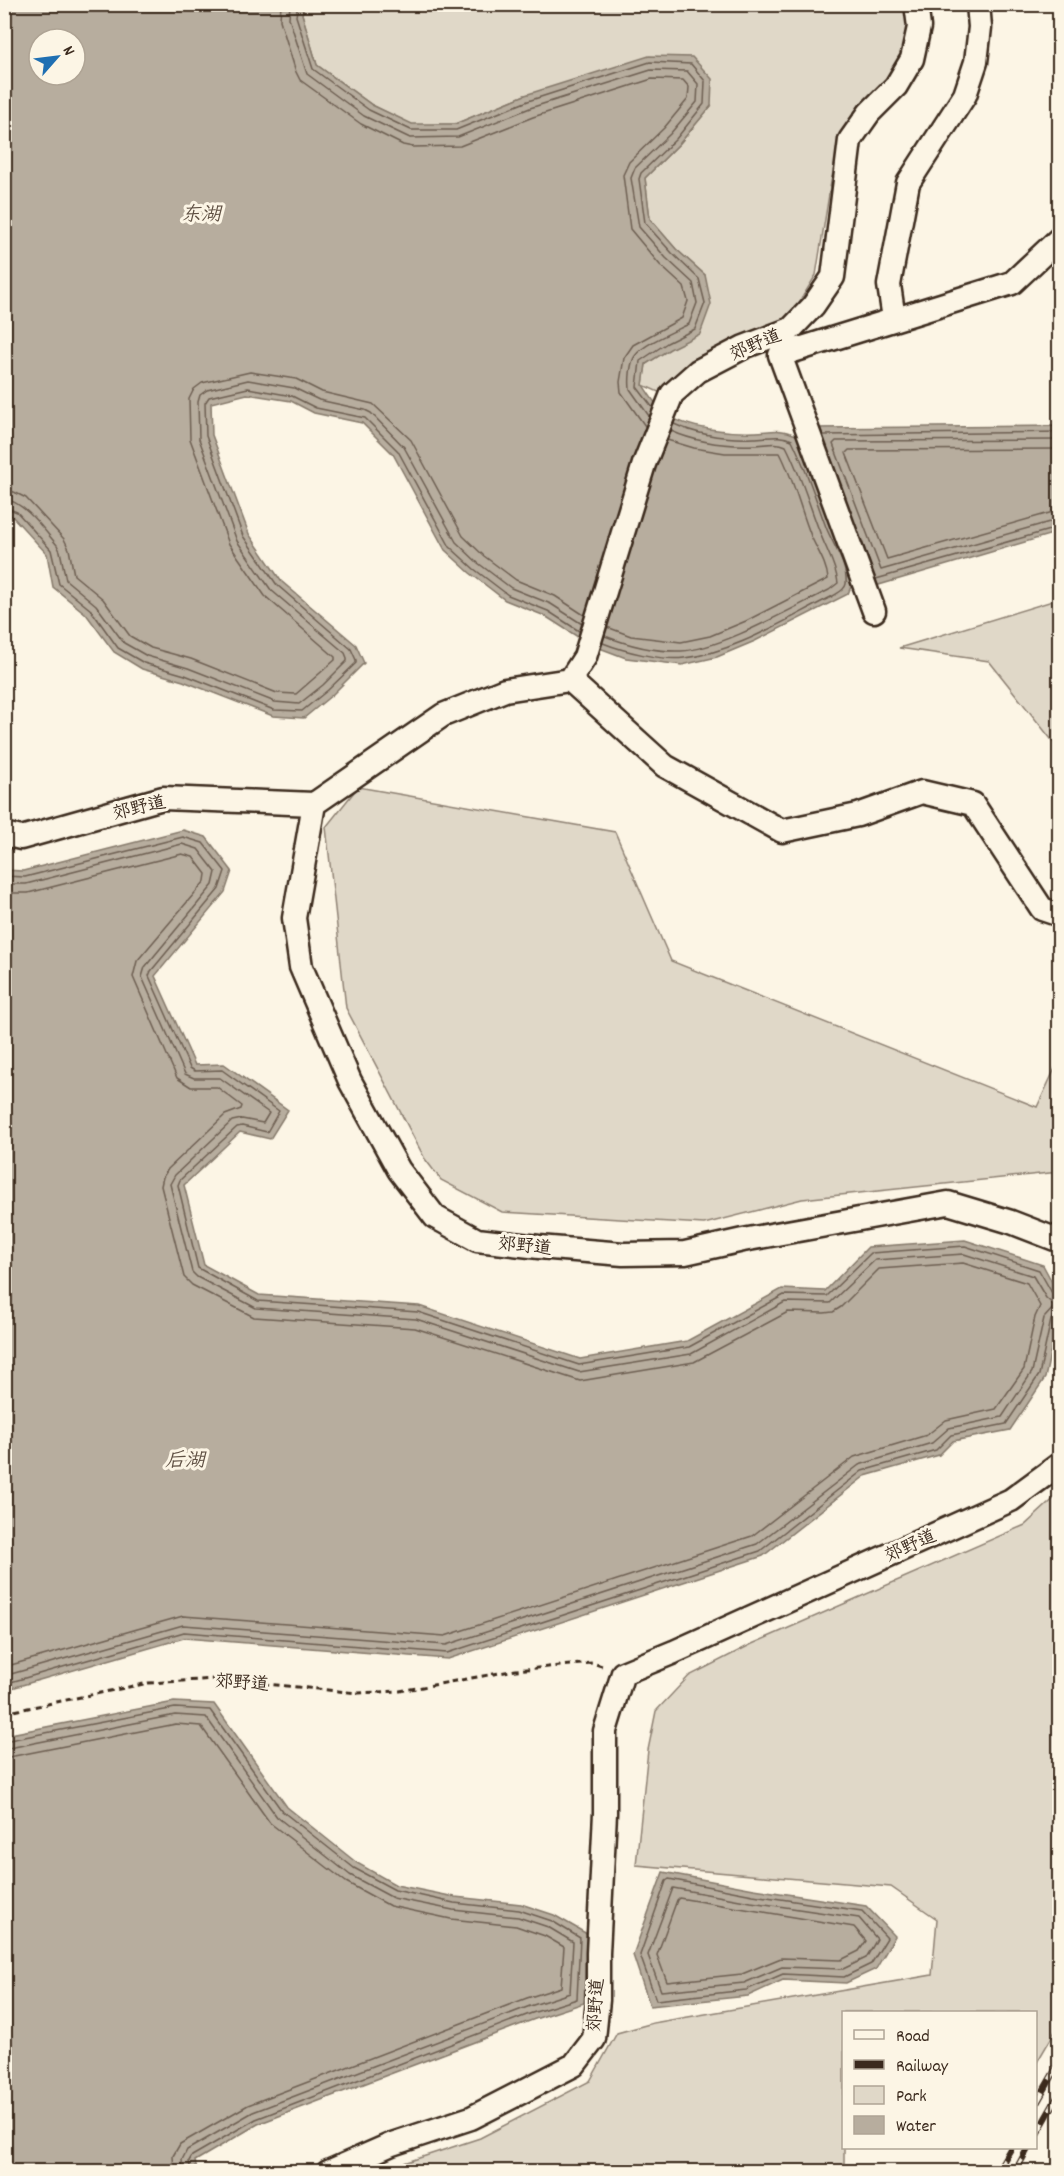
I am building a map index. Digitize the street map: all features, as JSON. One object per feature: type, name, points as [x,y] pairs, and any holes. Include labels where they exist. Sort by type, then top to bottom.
[{"type":"street","name":"郊野道","points":[[570,680],[585,657],[644,464],[672,394],[698,371],[744,347],[775,346],[813,306],[833,277],[850,140],[869,112],[896,86],[912,59],[919,27],[916,4]]},
{"type":"street","points":[[894,319],[889,285],[908,183],[965,95],[976,62],[980,27],[978,4]]},
{"type":"street","points":[[873,611],[775,346],[894,319],[1012,283],[1059,238]]},
{"type":"street","points":[[314,804],[443,715],[505,690],[570,680],[665,766],[782,831],[858,815],[922,792],[973,804],[1042,909],[1059,915]]},
{"type":"street","name":"郊野道","points":[[4,834],[21,838],[163,798],[314,804],[294,918],[302,968],[350,1081],[399,1170],[435,1217],[477,1240],[613,1253],[685,1253],[743,1239],[948,1203],[1011,1222],[1059,1241]]},
{"type":"street","name":"郊野道","points":[[328,2172],[392,2144],[471,2118],[574,2065],[594,2039],[598,2000],[597,1953],[605,1813],[605,1731],[623,1673],[1011,1500],[1059,1464]]},
{"type":"path","name":"郊野道","points":[[4,1713],[148,1683],[216,1679],[358,1693],[400,1691],[516,1671],[591,1663],[623,1673]]},
{"type":"green space","points":[[304,4],[909,4],[910,6],[904,62],[840,139],[816,275],[787,322],[663,394],[643,385],[646,364],[669,349],[705,275],[676,249],[650,219],[645,178],[680,143],[711,106],[525,95],[455,124],[412,125],[372,105],[317,65],[302,14]]},
{"type":"green space","points":[[1059,599],[1059,749],[989,661],[899,648]]},
{"type":"green space","points":[[358,787],[615,832],[671,961],[1037,1107],[1059,1060],[1059,1172],[802,1199],[704,1224],[502,1212],[441,1180],[425,1159],[346,1008],[326,827]]},
{"type":"green space","points":[[1059,1494],[1060,2023],[1037,2062],[1037,2011],[842,2011],[844,2171],[388,2171],[401,2164],[480,2138],[590,2081],[617,2033],[653,2023],[932,1975],[937,1919],[891,1887],[636,1865],[648,1750],[656,1711],[689,1676],[752,1644],[1025,1525]]},
{"type":"water","name":"东湖","points":[[4,5],[304,5],[302,14],[317,65],[372,105],[412,124],[455,124],[525,95],[649,56],[692,57],[712,79],[711,106],[680,143],[645,178],[650,219],[676,249],[705,275],[711,304],[700,334],[646,364],[643,385],[653,401],[663,411],[675,419],[697,427],[722,431],[781,431],[796,435],[813,470],[849,565],[852,584],[848,594],[755,641],[717,657],[682,665],[626,658],[589,644],[545,616],[505,600],[470,573],[445,550],[393,454],[362,423],[314,413],[291,401],[247,394],[211,403],[212,435],[249,534],[281,581],[356,645],[364,663],[332,695],[304,718],[273,716],[183,681],[142,669],[114,652],[86,614],[53,587],[47,554],[12,516],[5,512]]},
{"type":"water","points":[[1059,426],[1059,532],[872,587],[813,428]]},
{"type":"water","name":"后湖","points":[[183,830],[206,837],[232,871],[225,892],[155,976],[195,1065],[224,1064],[288,1110],[270,1139],[240,1132],[184,1185],[204,1265],[259,1295],[419,1306],[580,1359],[687,1341],[782,1289],[825,1291],[868,1247],[965,1240],[1043,1265],[1059,1295],[1055,1331],[1045,1378],[1010,1430],[953,1441],[939,1455],[865,1476],[763,1556],[448,1659],[184,1638],[5,1690],[5,870],[23,871]]},
{"type":"water","points":[[174,1702],[214,1704],[287,1807],[357,1863],[396,1885],[455,1897],[521,1904],[554,1915],[587,1934],[584,2003],[535,2019],[258,2124],[195,2161],[197,2171],[5,2171],[5,1735]]},
{"type":"water","points":[[663,1872],[866,1906],[895,1936],[876,1969],[846,1983],[783,1980],[748,1996],[650,2006],[633,1955]]},
{"type":"railway","points":[[1037,2102],[1060,2062]]},
{"type":"railway","points":[[1037,2133],[1060,2093]]},
{"type":"railway","points":[[997,2172],[1010,2149]]},
{"type":"railway","points":[[1015,2172],[1027,2149]]}]
